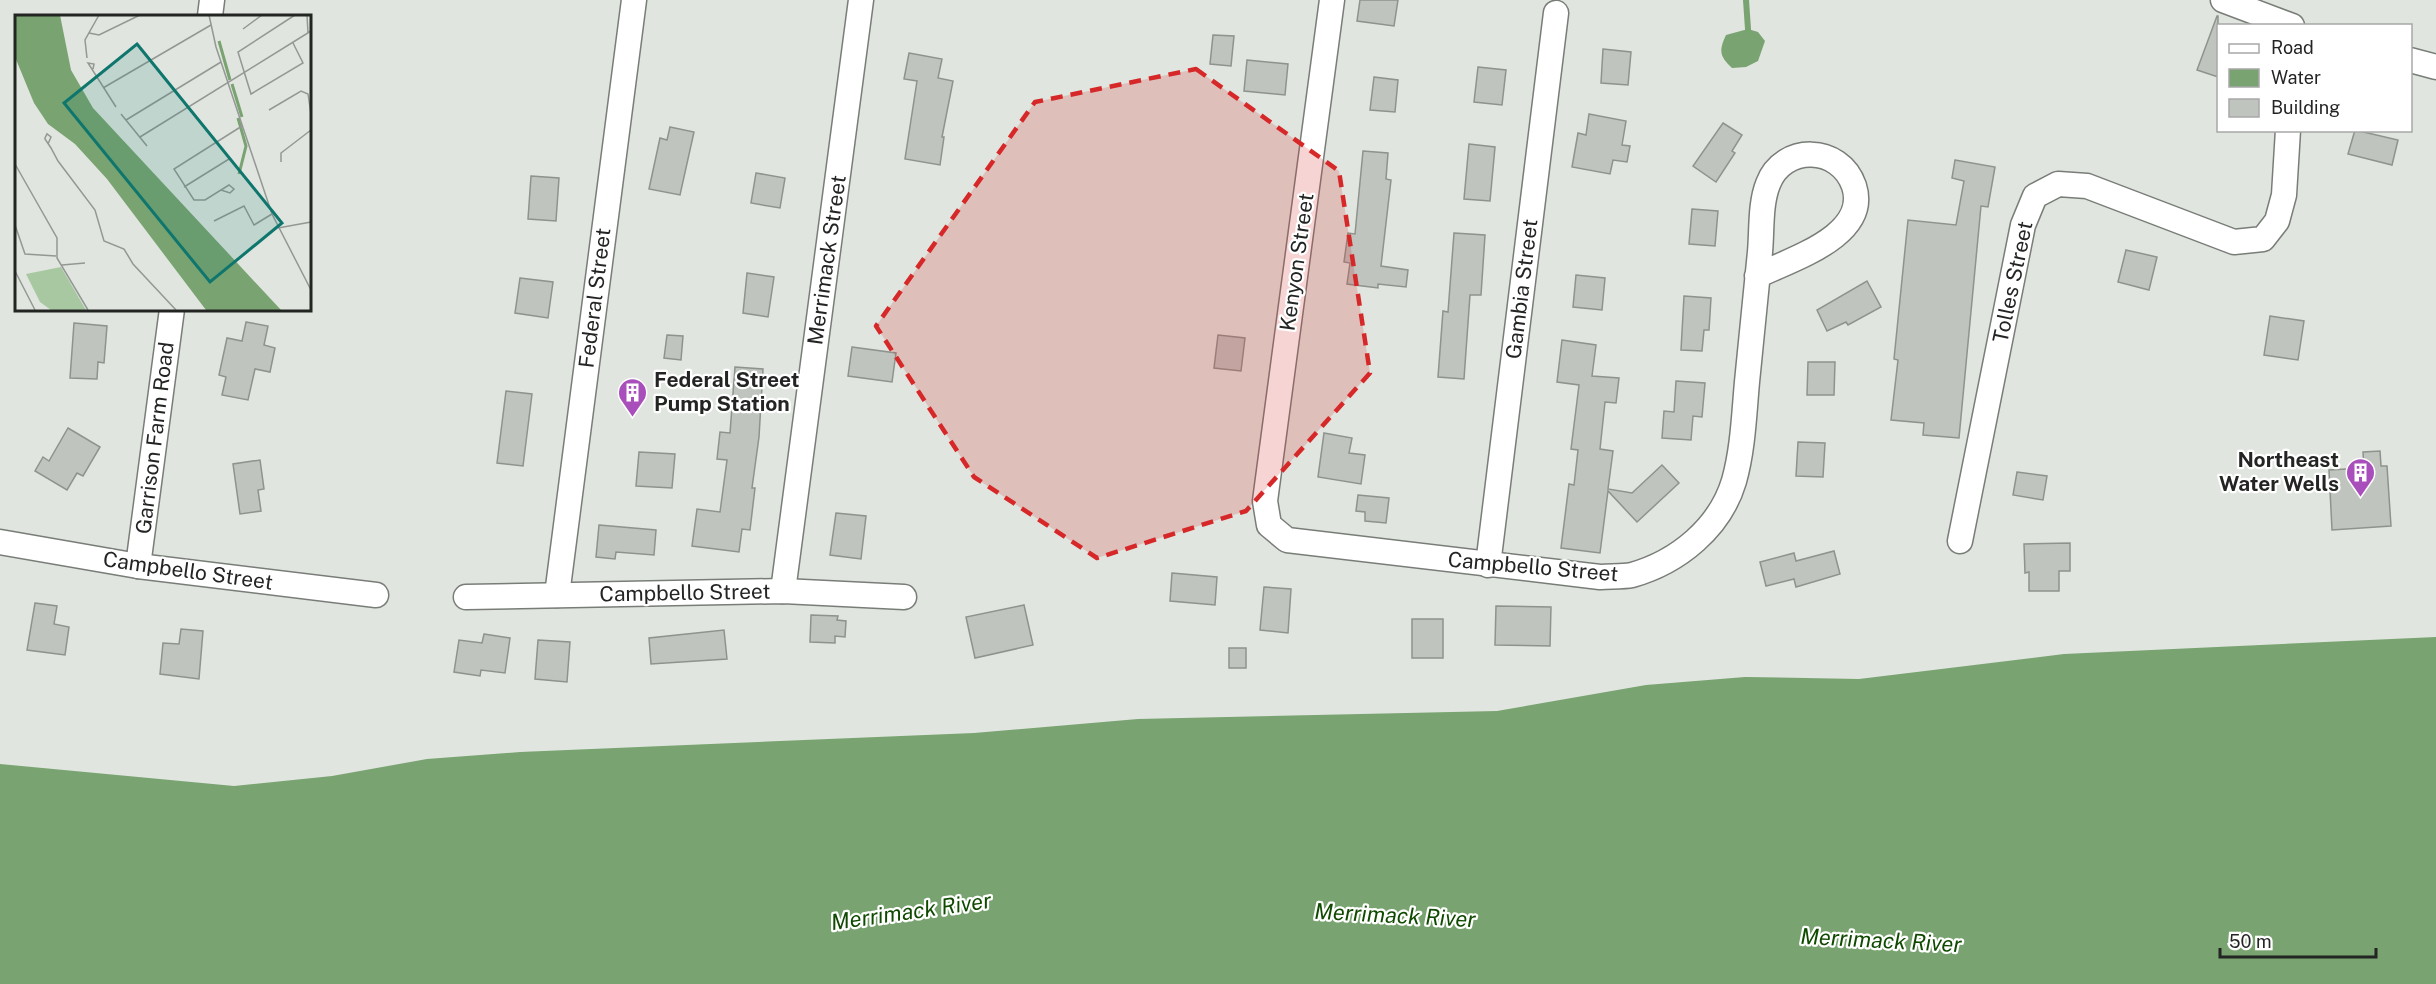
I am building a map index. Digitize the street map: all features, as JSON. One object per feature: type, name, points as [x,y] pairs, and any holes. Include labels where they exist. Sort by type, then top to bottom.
[{"type":"street","points":[[210,15],[212,0]]},
{"type":"street","name":"Federal Street","points":[[557,595],[634,0]]},
{"type":"street","name":"Merrimack Street","points":[[783,591],[861,0]]},
{"type":"street","name":"Kenyon Street","points":[[1269,525],[1265,501],[1332,0]]},
{"type":"street","points":[[2223,0],[2287,24]]},
{"type":"street","name":"Gambia Street","points":[[1488,565],[1556,13]]},
{"type":"street","points":[[2412,61],[2436,67]]},
{"type":"street","name":"Tolles Street","points":[[1960,541],[2023,225],[2035,196],[2058,184],[2087,186],[2234,242],[2264,239],[2277,221],[2284,195],[2288,132]]},
{"type":"street","name":"Campbello Street","points":[[1269,525],[1287,540],[1600,577],[1629,575],[1661,565],[1685,550],[1705,532],[1734,482],[1741,444],[1757,276],[1767,186],[1774,173],[1784,162],[1797,156],[1812,154],[1826,157],[1839,164],[1848,174],[1854,188],[1856,203],[1852,218],[1843,231],[1831,240],[1757,276]]},
{"type":"street","name":"Garrison Farm Road","points":[[138,566],[172,310]]},
{"type":"street","name":"Campbello Street","points":[[0,542],[138,566],[376,595]]},
{"type":"street","name":"Campbello Street","points":[[466,597],[783,591],[904,597]]},
{"type":"highlighted area","points":[[1196,69],[1339,171],[1370,373],[1246,511],[1097,558],[974,477],[876,326],[1035,102]]},
{"type":"water","points":[[1748,29],[1758,32],[1765,41],[1758,61],[1746,67],[1732,68],[1725,60],[1721,49],[1726,35]]},
{"type":"water","name":"Merrimack River","points":[[2436,637],[2436,984],[0,984],[0,764],[234,786],[332,776],[427,759],[520,752],[974,733],[1138,719],[1497,711],[1646,685],[1745,677],[1859,679],[2064,654]]},
{"type":"building","points":[[1360,0],[1398,0],[1394,26],[1357,21]]},
{"type":"building","points":[[2217,16],[2218,16],[2217,77],[2197,70]]},
{"type":"building","points":[[1213,35],[1234,36],[1231,66],[1210,64]]},
{"type":"building","points":[[1603,49],[1631,52],[1628,85],[1601,83]]},
{"type":"building","points":[[909,53],[942,59],[938,78],[953,81],[942,137],[944,137],[940,165],[905,159],[917,81],[904,79]]},
{"type":"building","points":[[1247,60],[1288,64],[1285,95],[1244,91]]},
{"type":"building","points":[[1478,67],[1506,70],[1502,105],[1474,102]]},
{"type":"building","points":[[1374,77],[1398,80],[1395,112],[1370,110]]},
{"type":"building","points":[[1589,114],[1626,121],[1622,145],[1630,146],[1627,162],[1613,160],[1610,174],[1572,167],[1578,133],[1586,135]]},
{"type":"building","points":[[1723,123],[1742,135],[1732,151],[1735,153],[1716,182],[1693,166]]},
{"type":"building","points":[[670,127],[694,132],[680,195],[649,189],[660,138],[667,140]]},
{"type":"building","points":[[2354,132],[2398,140],[2392,165],[2348,154]]},
{"type":"building","points":[[1469,144],[1495,147],[1490,201],[1464,199]]},
{"type":"building","points":[[1363,151],[1388,153],[1386,179],[1391,180],[1381,266],[1408,270],[1406,287],[1378,284],[1378,288],[1347,284],[1350,263],[1344,262],[1348,233],[1355,234]]},
{"type":"building","points":[[1955,160],[1995,167],[1988,207],[1981,206],[1959,438],[1923,435],[1924,423],[1891,420],[1898,360],[1894,359],[1908,220],[1956,225],[1964,181],[1952,178]]},
{"type":"building","points":[[756,173],[785,178],[780,208],[751,203]]},
{"type":"building","points":[[531,176],[559,178],[556,221],[528,219]]},
{"type":"building","points":[[1692,209],[1718,211],[1715,246],[1689,244]]},
{"type":"building","points":[[1454,233],[1485,235],[1481,295],[1470,295],[1464,379],[1438,377],[1443,311],[1448,312]]},
{"type":"building","points":[[2126,250],[2157,257],[2149,290],[2118,282]]},
{"type":"building","points":[[747,273],[774,277],[768,317],[743,313]]},
{"type":"building","points":[[1576,275],[1605,278],[1602,310],[1573,307]]},
{"type":"building","points":[[520,278],[553,282],[548,318],[515,313]]},
{"type":"building","points":[[1867,281],[1881,307],[1848,325],[1846,322],[1827,331],[1817,310]]},
{"type":"building","points":[[1684,296],[1711,298],[1709,330],[1704,330],[1702,351],[1681,350]]},
{"type":"building","points":[[2270,316],[2304,321],[2298,360],[2264,355]]},
{"type":"building","points":[[246,322],[268,326],[264,345],[275,348],[270,372],[255,369],[248,400],[222,395],[226,377],[219,375],[227,338],[242,341]]},
{"type":"building","points":[[74,323],[107,326],[104,363],[98,362],[97,379],[70,378]]},
{"type":"building","points":[[667,335],[683,336],[681,360],[664,358]]},
{"type":"building","points":[[1218,335],[1245,338],[1241,371],[1214,368]]},
{"type":"building","points":[[1562,340],[1596,345],[1592,376],[1619,378],[1616,403],[1605,402],[1600,449],[1613,451],[1608,489],[1632,493],[1662,465],[1679,483],[1637,522],[1608,491],[1600,553],[1561,548],[1569,484],[1574,485],[1578,450],[1571,449],[1579,385],[1557,382]]},
{"type":"building","points":[[852,347],[896,353],[892,382],[848,376]]},
{"type":"building","points":[[1808,362],[1835,362],[1834,395],[1807,395]]},
{"type":"building","points":[[735,367],[763,369],[750,530],[742,529],[739,552],[692,546],[697,509],[720,512],[727,460],[717,459],[720,432],[730,433]]},
{"type":"building","points":[[1676,381],[1705,383],[1702,417],[1693,416],[1691,440],[1662,438],[1664,411],[1674,412]]},
{"type":"building","points":[[506,391],[532,394],[523,466],[497,463]]},
{"type":"building","points":[[68,428],[100,447],[83,476],[77,473],[67,490],[35,471],[43,457],[49,461]]},
{"type":"building","points":[[1324,433],[1352,438],[1349,453],[1365,455],[1361,484],[1318,477]]},
{"type":"building","points":[[1798,442],[1825,443],[1823,477],[1796,476]]},
{"type":"building","name":"Northeast Water Wells","points":[[2380,451],[2381,466],[2387,466],[2391,526],[2332,530],[2329,470],[2364,468],[2363,452]]},
{"type":"building","points":[[639,452],[675,454],[672,488],[636,486]]},
{"type":"building","points":[[260,460],[264,489],[258,490],[261,511],[240,514],[233,464]]},
{"type":"building","points":[[2017,472],[2047,476],[2043,500],[2013,495]]},
{"type":"building","points":[[1358,495],[1389,498],[1386,523],[1365,521],[1365,512],[1356,511]]},
{"type":"building","points":[[836,513],[866,516],[861,559],[830,555]]},
{"type":"building","points":[[599,525],[656,530],[654,555],[616,552],[615,559],[596,557]]},
{"type":"building","points":[[2070,543],[2070,571],[2059,571],[2059,591],[2029,591],[2029,572],[2025,573],[2024,544]]},
{"type":"building","points":[[1834,551],[1840,574],[1796,587],[1794,579],[1766,586],[1760,562],[1794,553],[1796,561]]},
{"type":"building","points":[[1172,573],[1217,577],[1215,605],[1170,601]]},
{"type":"building","points":[[1264,587],[1291,589],[1288,633],[1260,630]]},
{"type":"building","points":[[35,603],[57,606],[54,624],[69,627],[65,655],[27,650]]},
{"type":"building","points":[[1024,605],[1033,645],[975,658],[966,617]]},
{"type":"building","points":[[1496,606],[1551,607],[1550,646],[1495,645]]},
{"type":"building","points":[[811,615],[838,616],[837,620],[846,621],[845,637],[835,636],[835,643],[810,642]]},
{"type":"building","points":[[1412,619],[1443,619],[1443,658],[1412,658]]},
{"type":"building","points":[[181,629],[203,631],[199,679],[160,674],[163,643],[179,644]]},
{"type":"building","points":[[724,630],[727,659],[651,664],[649,638]]},
{"type":"building","points":[[484,634],[510,638],[505,673],[481,670],[480,676],[454,672],[459,640],[482,643]]},
{"type":"building","points":[[538,640],[570,642],[567,682],[535,679]]},
{"type":"building","points":[[1229,648],[1246,648],[1246,668],[1229,668]]},
{"type":"waterway","points":[[1746,0],[1748,29]]},
{"type":"place","name":"Federal Street Pump Station","points":[[633,418]]},
{"type":"place","name":"Northeast Water Wells","points":[[2360,498]]}]
